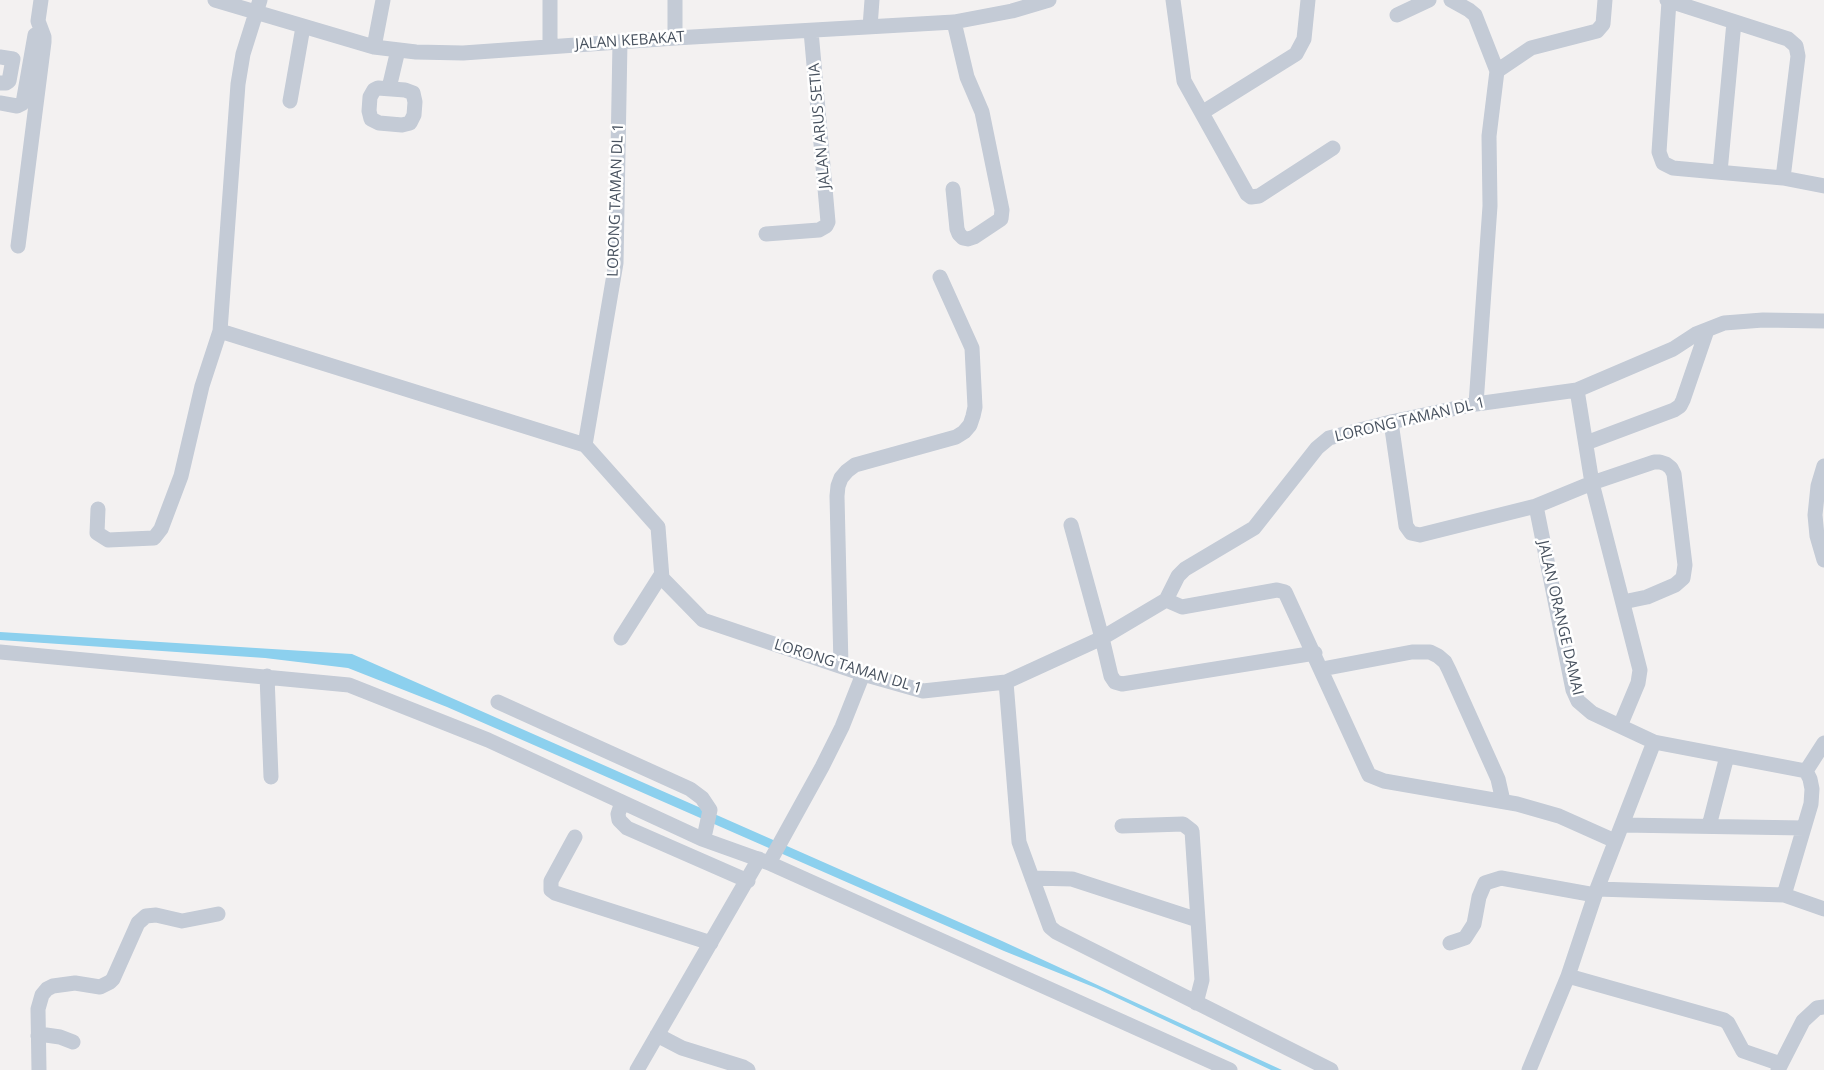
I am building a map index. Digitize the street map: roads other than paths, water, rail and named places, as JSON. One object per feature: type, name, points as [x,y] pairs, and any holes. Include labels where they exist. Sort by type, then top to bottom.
[{"type":"street","points":[[0,103],[16,106],[23,104],[41,0]]},
{"type":"street","name":"JALAN KEBAKAT","points":[[215,0],[258,6],[303,27],[374,47],[463,53],[675,38],[954,22],[1012,12],[1049,0]]},
{"type":"street","points":[[374,47],[383,0]]},
{"type":"street","points":[[550,0],[550,47]]},
{"type":"street","points":[[675,0],[675,38]]},
{"type":"street","points":[[870,27],[872,0]]},
{"type":"street","points":[[1173,0],[1184,81],[1247,194],[1251,197],[1259,196],[1333,148]]},
{"type":"street","points":[[1203,112],[1296,54],[1304,39],[1308,0]]},
{"type":"street","points":[[1397,15],[1429,0]]},
{"type":"street","points":[[1451,0],[1475,15],[1497,71],[1489,136],[1490,206],[1476,404]]},
{"type":"street","points":[[1497,71],[1531,48],[1597,31],[1603,24],[1605,0]]},
{"type":"street","points":[[1782,178],[1798,50],[1788,39],[1668,0],[1660,158],[1663,163],[1673,168],[1782,178],[1824,186]]},
{"type":"street","points":[[98,509],[97,533],[108,540],[154,538],[161,529],[181,476],[202,386],[220,331],[238,84],[243,54],[258,6]]},
{"type":"street","points":[[18,246],[44,42],[38,21]]},
{"type":"street","points":[[953,189],[957,229],[963,238],[974,237],[1001,219],[1002,210],[982,112],[966,77],[954,22]]},
{"type":"street","points":[[1720,172],[1734,22]]},
{"type":"street","points":[[290,101],[303,27]]},
{"type":"street","name":"JALAN ARUS SETIA","points":[[766,234],[819,230],[826,226],[828,222],[811,31]]},
{"type":"street","name":"LORONG TAMAN DL 1","points":[[585,445],[616,263],[620,42]]},
{"type":"street","points":[[389,88],[398,50]]},
{"type":"street","points":[[0,83],[9,81],[7,58],[31,60]]},
{"type":"street","points":[[841,666],[837,496],[841,478],[855,465],[956,437],[970,425],[973,416],[972,348],[940,277]]},
{"type":"street","name":"LORONG TAMAN DL 1","points":[[661,576],[703,620],[863,674],[926,691],[1006,682],[1102,638],[1166,600],[1178,576],[1185,569],[1254,528],[1324,441],[1391,422],[1476,404],[1577,390],[1673,349],[1706,330],[1724,323],[1743,320],[1824,321]]},
{"type":"street","points":[[1586,443],[1674,410],[1680,406],[1706,330]]},
{"type":"street","points":[[220,331],[585,445],[658,527],[661,576],[621,638]]},
{"type":"street","points":[[1577,390],[1592,483],[1640,674],[1620,726]]},
{"type":"street","points":[[1391,422],[1406,526],[1411,533],[1420,535],[1536,506],[1592,483],[1654,462],[1666,464],[1674,474],[1685,565],[1683,578],[1675,585],[1647,597],[1623,602]]},
{"type":"street","points":[[1824,466],[1818,486],[1815,515],[1817,536],[1824,560]]},
{"type":"street","name":"JALAN ORANGE DAMAI","points":[[1536,506],[1575,696],[1586,710],[1654,742],[1806,771]]},
{"type":"street","points":[[1071,525],[1111,676],[1115,682],[1120,684],[1315,654]]},
{"type":"street","points":[[1166,600],[1182,607],[1282,590],[1288,595],[1369,774],[1384,781],[1504,801],[1559,816],[1616,841]]},
{"type":"street","points":[[0,652],[349,685],[488,740],[681,829],[767,859],[1230,1070]]},
{"type":"street","points":[[1322,669],[1412,652],[1430,652],[1444,662],[1498,779],[1504,801]]},
{"type":"street","points":[[637,1070],[748,880],[767,859],[787,830],[842,727],[863,674]]},
{"type":"street","points":[[267,676],[271,776]]},
{"type":"street","points":[[1006,682],[1018,840],[1048,924],[1053,930],[1331,1070]]},
{"type":"street","points":[[498,702],[690,789],[702,798],[710,810],[704,836]]},
{"type":"street","points":[[1529,1070],[1568,976],[1596,892],[1654,742]]},
{"type":"street","points":[[1784,895],[1811,804],[1812,789],[1806,771],[1824,742]]},
{"type":"street","points":[[1709,826],[1727,756]]},
{"type":"street","points":[[622,802],[618,814],[622,825],[672,849],[748,880]]},
{"type":"street","points":[[1122,826],[1183,824],[1192,831],[1202,980],[1196,1003]]},
{"type":"street","points":[[1622,825],[1804,828]]},
{"type":"street","points":[[672,849],[681,829]]},
{"type":"street","points":[[575,837],[551,881],[551,890],[555,893],[711,943]]},
{"type":"street","points":[[1032,878],[1072,879],[1198,920]]},
{"type":"street","points":[[1450,943],[1465,938],[1474,924],[1479,897],[1485,883],[1501,878],[1596,892],[1784,895],[1824,909]]},
{"type":"street","points":[[39,1070],[39,1002],[47,989],[53,986],[75,984],[100,987],[110,982],[138,923],[142,918],[151,914],[185,921],[218,914]]},
{"type":"street","points":[[1568,976],[1724,1020],[1743,1051],[1779,1067],[1803,1021],[1817,1008],[1824,1008]]},
{"type":"street","points":[[657,1035],[682,1048],[744,1067],[748,1070]]},
{"type":"street","points":[[38,1036],[60,1037],[73,1042]]},
{"type":"water","points":[[0,632],[352,654],[1002,941],[1282,1070],[1271,1070],[1096,988],[1004,951],[447,707],[348,668],[265,658],[0,640]]}]
